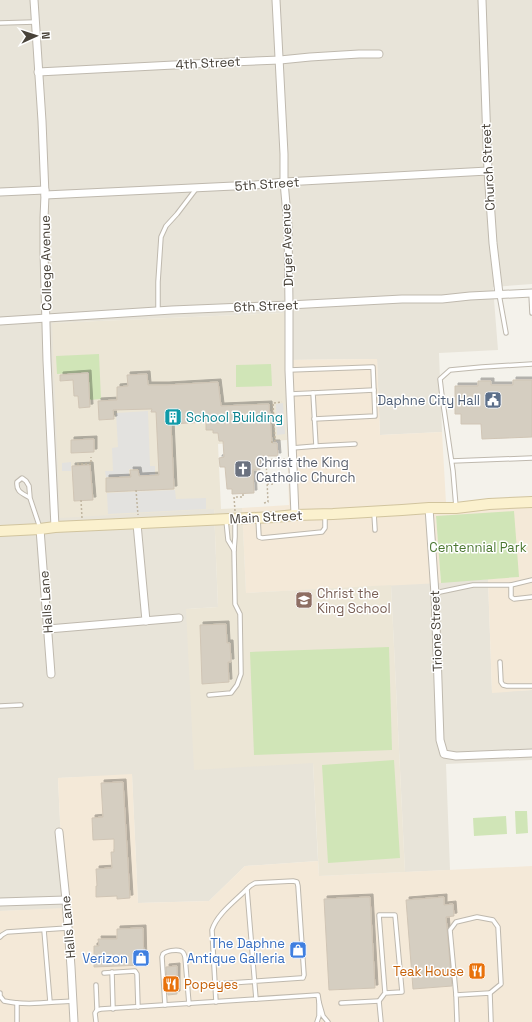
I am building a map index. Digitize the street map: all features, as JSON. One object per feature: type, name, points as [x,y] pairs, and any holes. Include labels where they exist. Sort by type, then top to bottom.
[{"type":"main road","name":"Main Street","points":[[0,531],[40,529],[138,519],[231,519],[429,508],[456,508],[489,504],[532,502]]},
{"type":"street","name":"College Avenue","points":[[34,0],[45,193],[44,241],[55,527]]},
{"type":"street","name":"Dryer Avenue","points":[[276,0],[280,60],[284,182],[288,226],[289,370],[295,515]]},
{"type":"street","name":"Church Street","points":[[482,0],[488,171],[493,243],[499,294]]},
{"type":"street","name":"4th Street","points":[[38,72],[379,54]]},
{"type":"street","name":"5th Street","points":[[0,192],[45,193],[197,188],[488,171]]},
{"type":"street","name":"6th Street","points":[[0,321],[158,311],[402,299],[442,299],[531,293]]},
{"type":"street","name":"Trione Street","points":[[429,508],[435,593],[440,740],[444,754],[456,756],[532,752]]},
{"type":"street","points":[[138,519],[146,621]]},
{"type":"street","name":"Halls Lane","points":[[40,529],[51,674]]},
{"type":"street","points":[[48,629],[179,618]]},
{"type":"street","name":"Halls Lane","points":[[58,832],[66,900],[74,1022]]},
{"type":"street","points":[[0,902],[66,900]]},
{"type":"lane","points":[[0,23],[35,22]]},
{"type":"lane","points":[[158,311],[161,237],[166,226],[197,188]]},
{"type":"lane","points":[[531,293],[532,314]]},
{"type":"lane","name":"Church Street","points":[[499,294],[506,333]]},
{"type":"lane","points":[[456,508],[452,461],[440,379],[450,370],[532,364]]},
{"type":"lane","points":[[289,370],[373,367],[376,416],[314,419]]},
{"type":"lane","points":[[290,394],[374,390]]},
{"type":"lane","points":[[313,393],[316,446]]},
{"type":"lane","points":[[292,448],[355,444]]},
{"type":"lane","points":[[452,461],[532,458]]},
{"type":"lane","points":[[30,498],[19,491],[17,487],[17,482],[22,478],[29,486],[30,498],[40,529]]},
{"type":"lane","points":[[374,512],[375,530]]},
{"type":"lane","points":[[258,517],[259,537],[262,538],[322,532],[325,528],[325,514]]},
{"type":"lane","points":[[231,519],[228,540],[234,550]]},
{"type":"lane","points":[[209,695],[231,693],[237,685],[241,674],[240,614],[235,604],[234,550],[236,537],[231,519]]},
{"type":"lane","points":[[435,593],[473,585],[511,585],[532,580]]},
{"type":"lane","points":[[511,585],[511,597],[514,599],[532,597]]},
{"type":"lane","points":[[500,662],[501,682],[503,685],[532,686]]},
{"type":"lane","points":[[0,706],[22,705]]},
{"type":"lane","points":[[215,984],[255,980],[304,978],[297,882],[255,883],[218,917],[212,930],[212,936],[216,1002]]},
{"type":"lane","points":[[247,889],[256,1000]]},
{"type":"lane","points":[[381,1022],[379,1001],[385,993],[379,916],[396,915],[402,992],[385,993]]},
{"type":"lane","points":[[456,995],[490,993],[501,984],[498,927],[493,920],[477,917],[456,922],[450,930],[457,1022]]},
{"type":"lane","points":[[0,937],[7,932],[68,928]]},
{"type":"lane","points":[[44,930],[50,1002]]},
{"type":"lane","points":[[165,1006],[162,957],[166,952],[180,951],[184,953],[189,1004]]},
{"type":"lane","points":[[104,973],[135,971],[138,1007]]},
{"type":"lane","points":[[112,972],[114,1009]]},
{"type":"lane","points":[[96,985],[96,1022]]},
{"type":"lane","points":[[0,993],[0,996],[4,1001],[17,1003],[73,1001]]},
{"type":"lane","points":[[490,993],[492,1022]]},
{"type":"lane","points":[[97,1010],[318,995],[323,1016],[328,1022]]},
{"type":"lane","points":[[341,1003],[379,1001]]},
{"type":"lane","points":[[317,1022],[320,1002]]},
{"type":"lane","points":[[17,1003],[17,1022]]},
{"type":"path","points":[[272,443],[272,441],[275,441],[273,403],[290,402]]},
{"type":"path","points":[[77,464],[91,464],[91,457]]},
{"type":"path","points":[[260,460],[285,459]]},
{"type":"path","points":[[264,502],[268,502],[266,460]]},
{"type":"path","points":[[267,484],[275,484]]},
{"type":"path","points":[[136,490],[138,519]]},
{"type":"path","points":[[231,519],[234,498],[243,497],[243,494]]},
{"type":"path","points":[[81,500],[82,518]]},
{"type":"shaded area","points":[[0,0],[532,0],[532,284],[493,287],[498,350],[439,353],[442,432],[380,435],[377,359],[285,360],[284,313],[52,323],[214,509],[218,607],[187,609],[313,763],[318,861],[245,866],[209,901],[138,903],[132,775],[58,778],[64,909],[0,911]]},
{"type":"shaded area","name":"Christ the King School","points":[[284,313],[287,440],[218,444],[221,509],[242,508],[246,593],[391,585],[405,872],[319,876],[313,763],[194,770],[186,609],[218,607],[214,509],[60,518],[52,323]]},
{"type":"shaded area","points":[[377,359],[380,435],[442,432],[446,503],[532,498],[532,690],[492,693],[488,579],[519,577],[436,516],[441,583],[246,593],[242,508],[289,505],[285,360]]},
{"type":"shaded area","points":[[283,403],[285,434],[277,435],[276,404]]},
{"type":"shaded area","points":[[148,411],[150,466],[155,466],[155,475],[140,476],[139,469],[129,469],[129,476],[106,477],[105,471],[113,471],[112,448],[118,447],[116,413]]},
{"type":"shaded area","points":[[71,462],[71,471],[62,471],[62,463]]},
{"type":"shaded area","points":[[175,490],[176,499],[206,498],[206,509],[108,514],[107,493]]},
{"type":"shaded area","points":[[488,579],[492,692],[532,690],[532,760],[446,764],[450,870],[405,872],[391,585]]},
{"type":"shaded area","points":[[132,774],[138,903],[209,901],[245,866],[318,861],[319,876],[532,866],[532,1022],[0,1022],[0,911],[64,908],[58,778]]},
{"type":"green space","points":[[99,354],[101,399],[90,400],[89,372],[57,374],[56,356]]},
{"type":"green space","points":[[271,364],[272,386],[236,387],[236,365]]},
{"type":"green space","name":"Centennial Park","points":[[514,511],[519,577],[441,583],[436,516]]},
{"type":"green space","points":[[389,647],[392,750],[254,755],[250,652]]},
{"type":"green space","points":[[394,760],[400,858],[328,863],[322,765]]},
{"type":"green space","points":[[515,811],[527,811],[528,833],[516,834]]},
{"type":"green space","points":[[506,816],[507,834],[474,836],[473,818]]},
{"type":"building","points":[[88,373],[90,407],[79,408],[78,396],[74,396],[73,380],[60,381],[60,375]]},
{"type":"building","points":[[147,374],[148,385],[218,382],[221,406],[269,404],[272,443],[277,443],[278,456],[259,456],[260,470],[253,470],[254,493],[232,494],[232,489],[227,489],[225,467],[220,467],[219,458],[224,457],[223,441],[219,441],[218,433],[213,433],[213,430],[206,430],[206,422],[171,424],[174,489],[106,492],[106,478],[131,477],[130,470],[138,470],[139,476],[159,475],[156,412],[151,412],[152,409],[113,410],[114,419],[99,420],[98,401],[117,400],[117,387],[128,386],[127,375]]},
{"type":"building","name":"Daphne City Hall","points":[[513,380],[532,380],[532,437],[482,439],[481,424],[461,424],[461,414],[455,414],[455,386],[478,386],[478,381],[491,381],[491,385],[513,385]]},
{"type":"building","points":[[94,439],[94,452],[71,453],[71,440]]},
{"type":"building","points":[[90,465],[93,500],[74,501],[72,466]]},
{"type":"building","points":[[226,624],[227,643],[230,643],[231,662],[228,662],[229,682],[202,684],[200,625]]},
{"type":"building","points":[[123,782],[130,898],[117,899],[117,896],[96,897],[96,869],[112,868],[111,852],[114,852],[114,839],[93,840],[92,818],[103,817],[101,783]]},
{"type":"building","points":[[370,897],[375,988],[329,990],[324,899]]},
{"type":"building","points":[[444,897],[444,905],[453,904],[454,916],[446,917],[452,986],[413,989],[406,900]]},
{"type":"building","points":[[143,928],[144,965],[94,967],[94,946],[99,946],[98,939],[117,939],[117,929]]},
{"type":"building","name":"Popeyes","points":[[177,966],[177,994],[168,995],[166,967]]},
{"type":"place","name":"Daphne City Hall","points":[[493,400]]},
{"type":"place","name":"School Building","points":[[173,417]]},
{"type":"place","name":"Christ the King Catholic Church","points":[[243,469]]},
{"type":"place","name":"Christ the King School","points":[[304,600]]},
{"type":"place","name":"The Daphne Antique Galleria","points":[[298,950]]},
{"type":"place","name":"Verizon","points":[[141,958]]},
{"type":"place","name":"Teak House","points":[[477,971]]},
{"type":"place","name":"Popeyes","points":[[171,984]]}]
